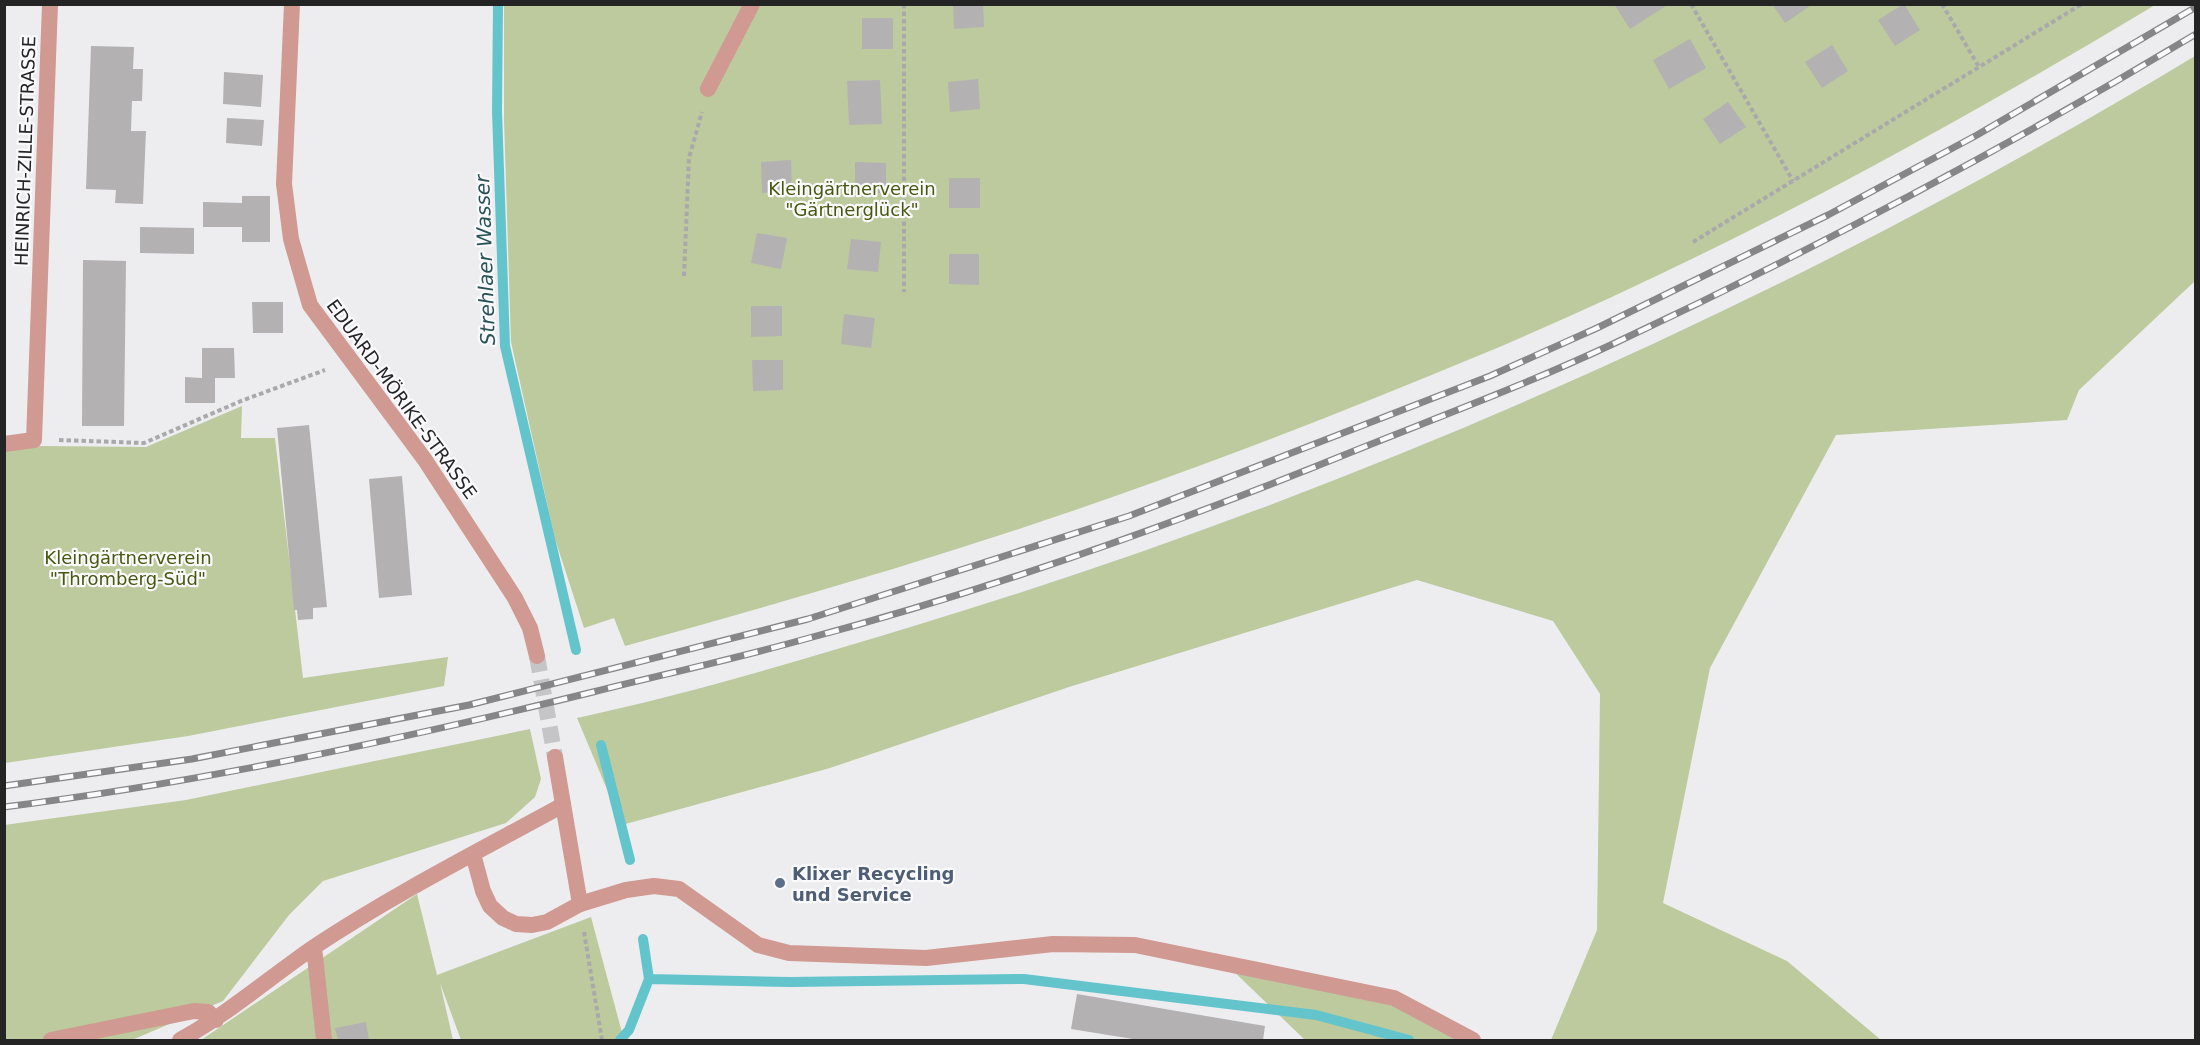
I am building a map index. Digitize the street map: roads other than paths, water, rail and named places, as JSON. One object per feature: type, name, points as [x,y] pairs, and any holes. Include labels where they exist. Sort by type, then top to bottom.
[{"type":"street","name":"HEINRICH-ZILLE-STRASSE","points":[[4,444],[33,441],[50,4]]},
{"type":"street","name":"EDUARD-MÖRIKE-STRASSE","points":[[292,4],[284,184],[291,239],[310,305],[350,362],[425,460],[515,598],[530,628],[537,656]]},
{"type":"street","points":[[708,88],[752,4]]},
{"type":"street","points":[[555,757],[580,904]]},
{"type":"street","points":[[180,1041],[216,1020],[314,947],[414,885],[563,805]]},
{"type":"street","points":[[473,854],[483,891],[490,906],[502,918],[516,924],[532,925],[554,919],[580,904],[626,890],[654,886],[679,889],[758,945],[789,953],[927,958],[1053,944],[1135,945],[1394,998],[1473,1041]]},
{"type":"street","points":[[314,947],[324,1041]]},
{"type":"street","points":[[51,1041],[194,1011],[208,1012],[216,1020]]},
{"type":"waterway","name":"Strehlaer Wasser","points":[[498,4],[497,111],[505,346],[576,650]]},
{"type":"waterway","points":[[601,745],[630,860]]},
{"type":"waterway","points":[[620,1040],[629,1030],[649,979],[643,939]]},
{"type":"waterway","points":[[649,979],[790,982],[1024,979],[1316,1015],[1409,1040]]},
{"type":"tunnel","points":[[537,656],[555,757]]},
{"type":"railway","points":[[4,786],[192,759],[469,705],[808,619],[1129,516],[1490,376],[1597,328],[1828,215],[1977,135],[2196,7]]},
{"type":"railway","points":[[4,807],[226,772],[373,743],[520,710],[878,619],[1085,553],[1287,478],[1583,358],[1689,308],[1909,196],[2054,117],[2196,34]]},
{"type":"place","name":"Klixer Recycling und Service","points":[[780,883]]},
{"type":"park label","name":"Kleingärtnerverein \"Gärtnerglück\"","points":[[852,198]]},
{"type":"park label","name":"Kleingärtnerverein \"Thromberg-Süd\"","points":[[128,567]]}]
